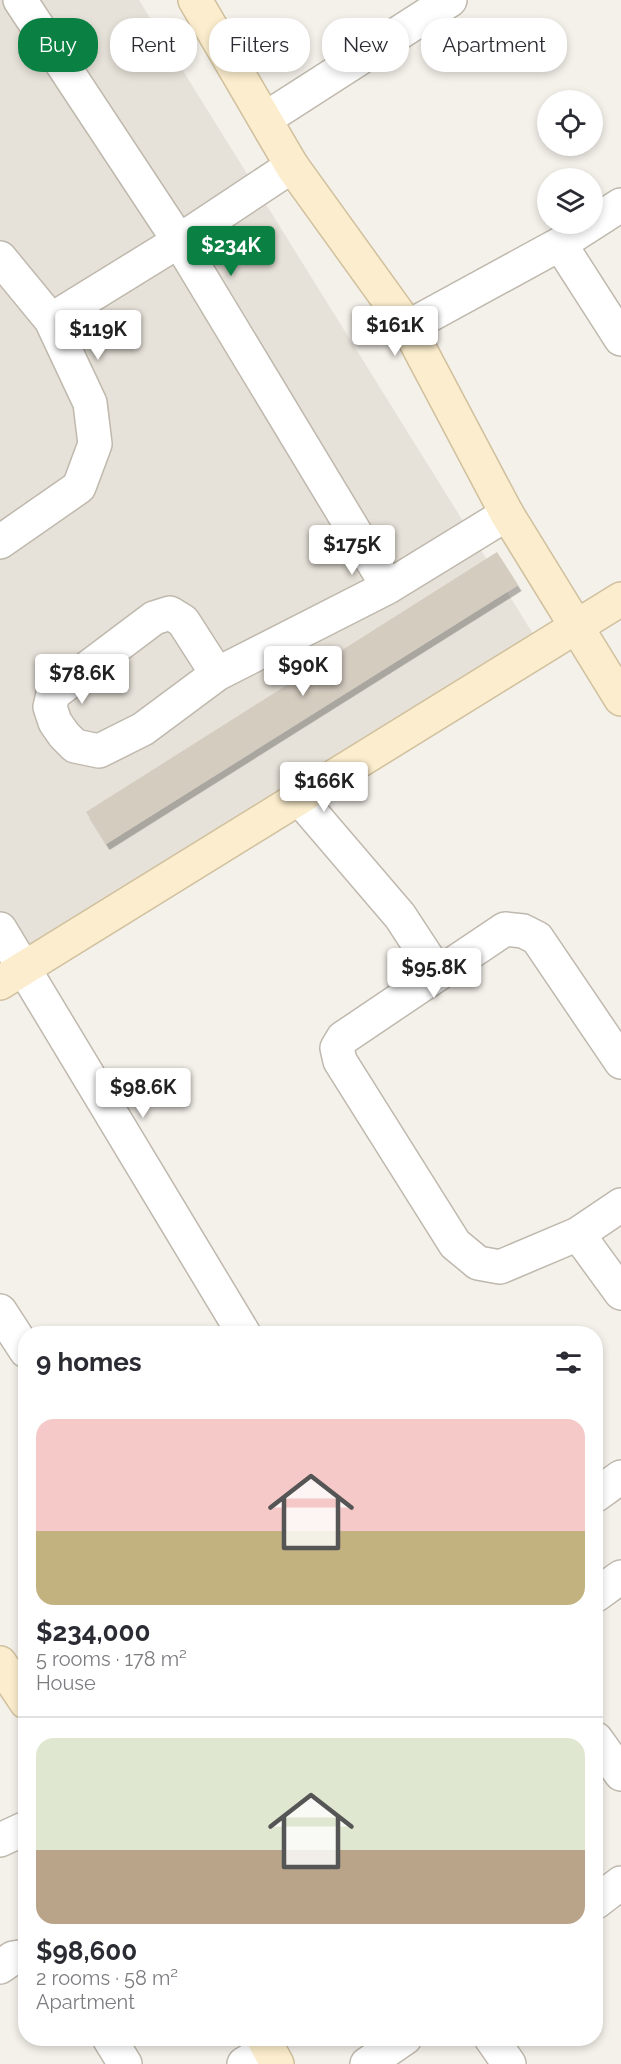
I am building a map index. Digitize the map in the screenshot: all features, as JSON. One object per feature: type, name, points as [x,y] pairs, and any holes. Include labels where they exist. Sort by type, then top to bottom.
[{"type":"street","points":[[20,0],[179,241],[388,586]]},
{"type":"street","points":[[195,0],[292,166],[408,327],[507,514],[621,699]]},
{"type":"street","points":[[265,120],[450,0]]},
{"type":"street","points":[[51,320],[179,241],[292,166]]},
{"type":"street","points":[[408,327],[560,244],[621,205]]},
{"type":"street","points":[[560,244],[621,339]]},
{"type":"street","points":[[0,258],[51,320],[90,403],[96,444],[79,487],[0,542]]},
{"type":"street","points":[[217,674],[183,621],[170,613],[154,618],[53,694],[50,707],[54,722],[75,746],[99,751],[143,729],[217,674],[388,586],[507,514]]},
{"type":"street","points":[[11,976],[621,599]]},
{"type":"street","points":[[298,798],[400,916],[438,974]]},
{"type":"street","points":[[0,929],[11,976],[239,1326]]},
{"type":"street","points":[[621,1062],[537,938],[523,931],[505,929],[343,1038],[337,1048],[340,1061],[455,1244],[478,1263],[500,1267],[578,1234],[621,1205]]},
{"type":"street","points":[[578,1234],[621,1293]]},
{"type":"street","points":[[0,1311],[18,1339]]},
{"type":"street","points":[[603,1490],[621,1478]]},
{"type":"street","points":[[603,1590],[621,1577]]},
{"type":"street","points":[[0,1663],[18,1690]]},
{"type":"street","points":[[603,1749],[621,1774]]},
{"type":"street","points":[[0,1840],[18,1832]]},
{"type":"street","points":[[603,1897],[621,1883]]},
{"type":"street","points":[[0,1967],[18,1957]]},
{"type":"street","points":[[114,2046],[125,2064]]},
{"type":"street","points":[[367,2064],[393,2046]]},
{"type":"street","points":[[497,2046],[509,2064]]},
{"type":"shaded area","points":[[0,0],[139,0],[150,18],[110,18],[110,72],[184,72],[535,637],[0,975]]},
{"type":"building","points":[[497,552],[518,585],[106,844],[86,812]]}]
